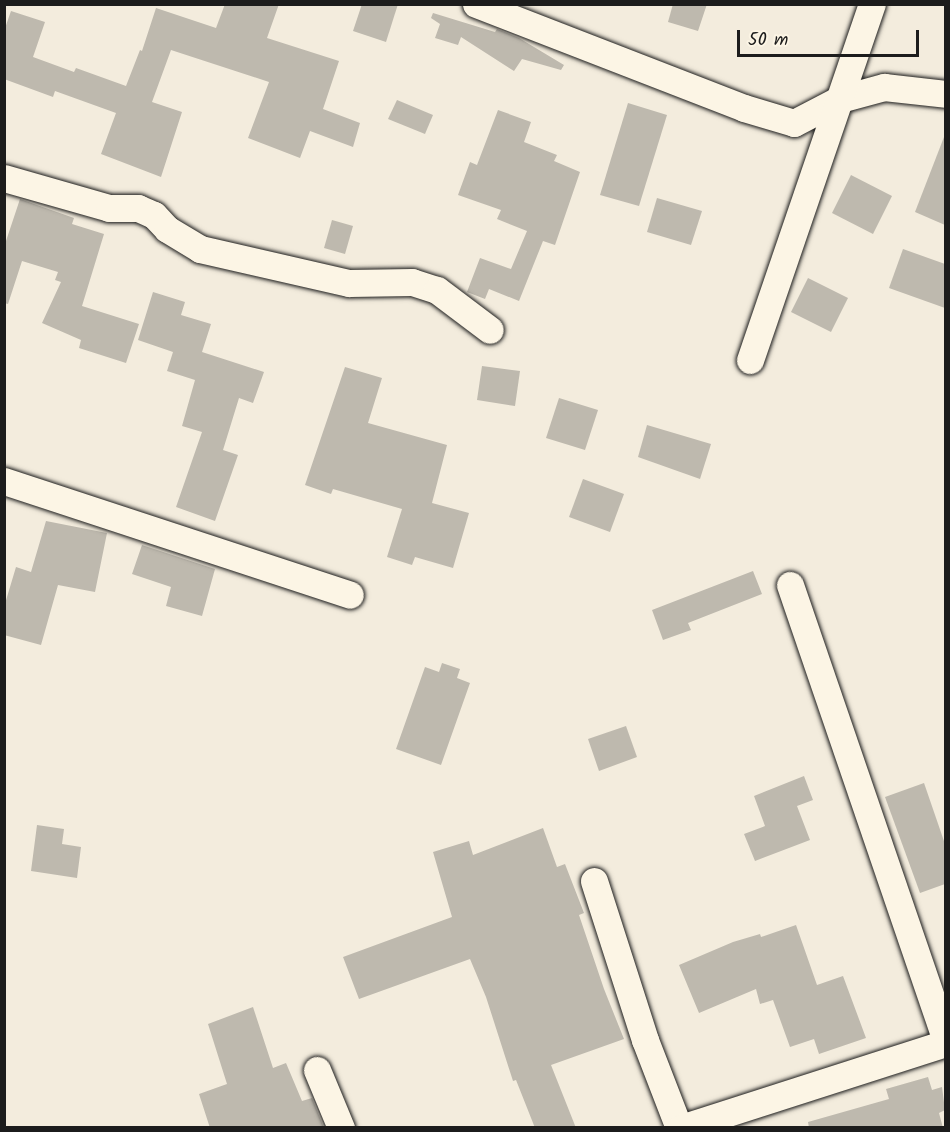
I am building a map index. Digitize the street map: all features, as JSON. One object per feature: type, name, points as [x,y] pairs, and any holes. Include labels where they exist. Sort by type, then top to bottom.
[{"type":"street","points":[[476,4],[744,108],[794,123],[840,99],[891,87],[945,94]]},
{"type":"street","points":[[750,360],[872,4]]},
{"type":"street","points":[[4,178],[109,208],[138,208],[154,215],[167,229],[200,249],[349,283],[412,282],[437,291],[490,330]]},
{"type":"street","points":[[4,481],[350,594]]},
{"type":"street","points":[[594,881],[645,1040],[680,1128],[945,1041],[790,585]]},
{"type":"street","points":[[318,1070],[341,1128]]},
{"type":"building","points":[[225,4],[279,4],[267,38],[339,61],[323,109],[360,123],[353,147],[310,131],[300,158],[248,138],[269,82],[171,50],[152,102],[182,112],[161,177],[101,154],[116,113],[55,91],[53,97],[4,79],[4,31],[11,11],[45,22],[33,57],[74,72],[76,68],[126,86],[140,50],[142,51],[156,8],[216,28]]},
{"type":"building","points":[[362,4],[398,4],[386,42],[353,31]]},
{"type":"building","points":[[673,4],[707,4],[698,31],[668,22]]},
{"type":"building","points":[[433,13],[495,32],[497,29],[519,38],[564,65],[561,70],[522,59],[514,71],[461,37],[458,45],[435,38],[440,24],[431,18]]},
{"type":"building","points":[[397,100],[433,115],[425,134],[388,119]]},
{"type":"building","points":[[628,103],[667,115],[639,206],[600,195]]},
{"type":"building","points":[[498,110],[531,122],[524,142],[557,155],[554,161],[580,172],[555,245],[543,241],[519,301],[489,289],[485,299],[467,292],[480,258],[511,269],[527,231],[497,219],[501,210],[458,195],[470,162],[477,165]]},
{"type":"building","points":[[945,138],[945,225],[915,212]]},
{"type":"building","points":[[851,175],[892,196],[873,234],[832,213]]},
{"type":"building","points":[[657,198],[702,211],[691,245],[647,232]]},
{"type":"building","points":[[20,199],[74,218],[72,224],[104,234],[82,306],[139,324],[126,363],[79,348],[81,340],[42,323],[61,282],[55,280],[58,272],[22,261],[8,304],[4,303],[4,247]]},
{"type":"building","points":[[332,220],[353,226],[345,254],[324,248]]},
{"type":"building","points":[[903,249],[945,264],[945,308],[889,288]]},
{"type":"building","points":[[808,278],[848,298],[831,332],[791,312]]},
{"type":"building","points":[[153,292],[185,302],[181,315],[211,324],[202,352],[264,372],[253,403],[239,398],[223,450],[238,455],[215,521],[176,507],[202,432],[182,426],[195,380],[167,371],[173,352],[138,340]]},
{"type":"building","points":[[482,366],[520,371],[515,406],[477,400]]},
{"type":"building","points":[[345,367],[382,378],[368,423],[447,445],[432,503],[469,513],[453,568],[415,557],[412,565],[387,557],[402,509],[333,489],[331,494],[305,485]]},
{"type":"building","points":[[559,398],[598,410],[585,450],[546,438]]},
{"type":"building","points":[[647,425],[711,444],[700,479],[638,457]]},
{"type":"building","points":[[583,479],[624,494],[610,532],[569,517]]},
{"type":"building","points":[[46,521],[107,533],[95,592],[58,585],[41,645],[4,635],[4,607],[16,567],[31,572]]},
{"type":"building","points":[[142,545],[215,569],[202,616],[166,606],[171,587],[132,574]]},
{"type":"building","points":[[753,571],[762,594],[688,623],[691,630],[663,640],[652,610]]},
{"type":"building","points":[[442,663],[460,669],[457,678],[470,683],[441,765],[396,749],[425,667],[439,672]]},
{"type":"building","points":[[626,726],[637,757],[599,771],[588,739]]},
{"type":"building","points":[[804,776],[813,800],[797,806],[810,840],[755,861],[744,834],[765,826],[754,796]]},
{"type":"building","points":[[924,783],[945,844],[945,884],[920,893],[885,797]]},
{"type":"building","points":[[37,825],[64,829],[62,844],[81,847],[77,878],[31,871]]},
{"type":"building","points":[[543,828],[557,867],[565,864],[584,913],[579,915],[624,1039],[551,1065],[576,1128],[535,1128],[516,1080],[513,1081],[486,997],[470,959],[359,999],[343,957],[452,917],[433,852],[469,841],[473,855]]},
{"type":"building","points":[[796,925],[817,985],[843,976],[866,1038],[819,1054],[814,1039],[790,1047],[773,1000],[760,1004],[756,989],[699,1013],[679,965],[733,942],[760,934],[761,937]]},
{"type":"building","points":[[253,1007],[273,1068],[286,1063],[302,1101],[312,1098],[324,1128],[210,1128],[199,1094],[227,1084],[208,1024]]},
{"type":"building","points":[[928,1077],[932,1090],[942,1087],[945,1110],[939,1113],[943,1128],[809,1128],[808,1122],[889,1099],[886,1089]]}]
